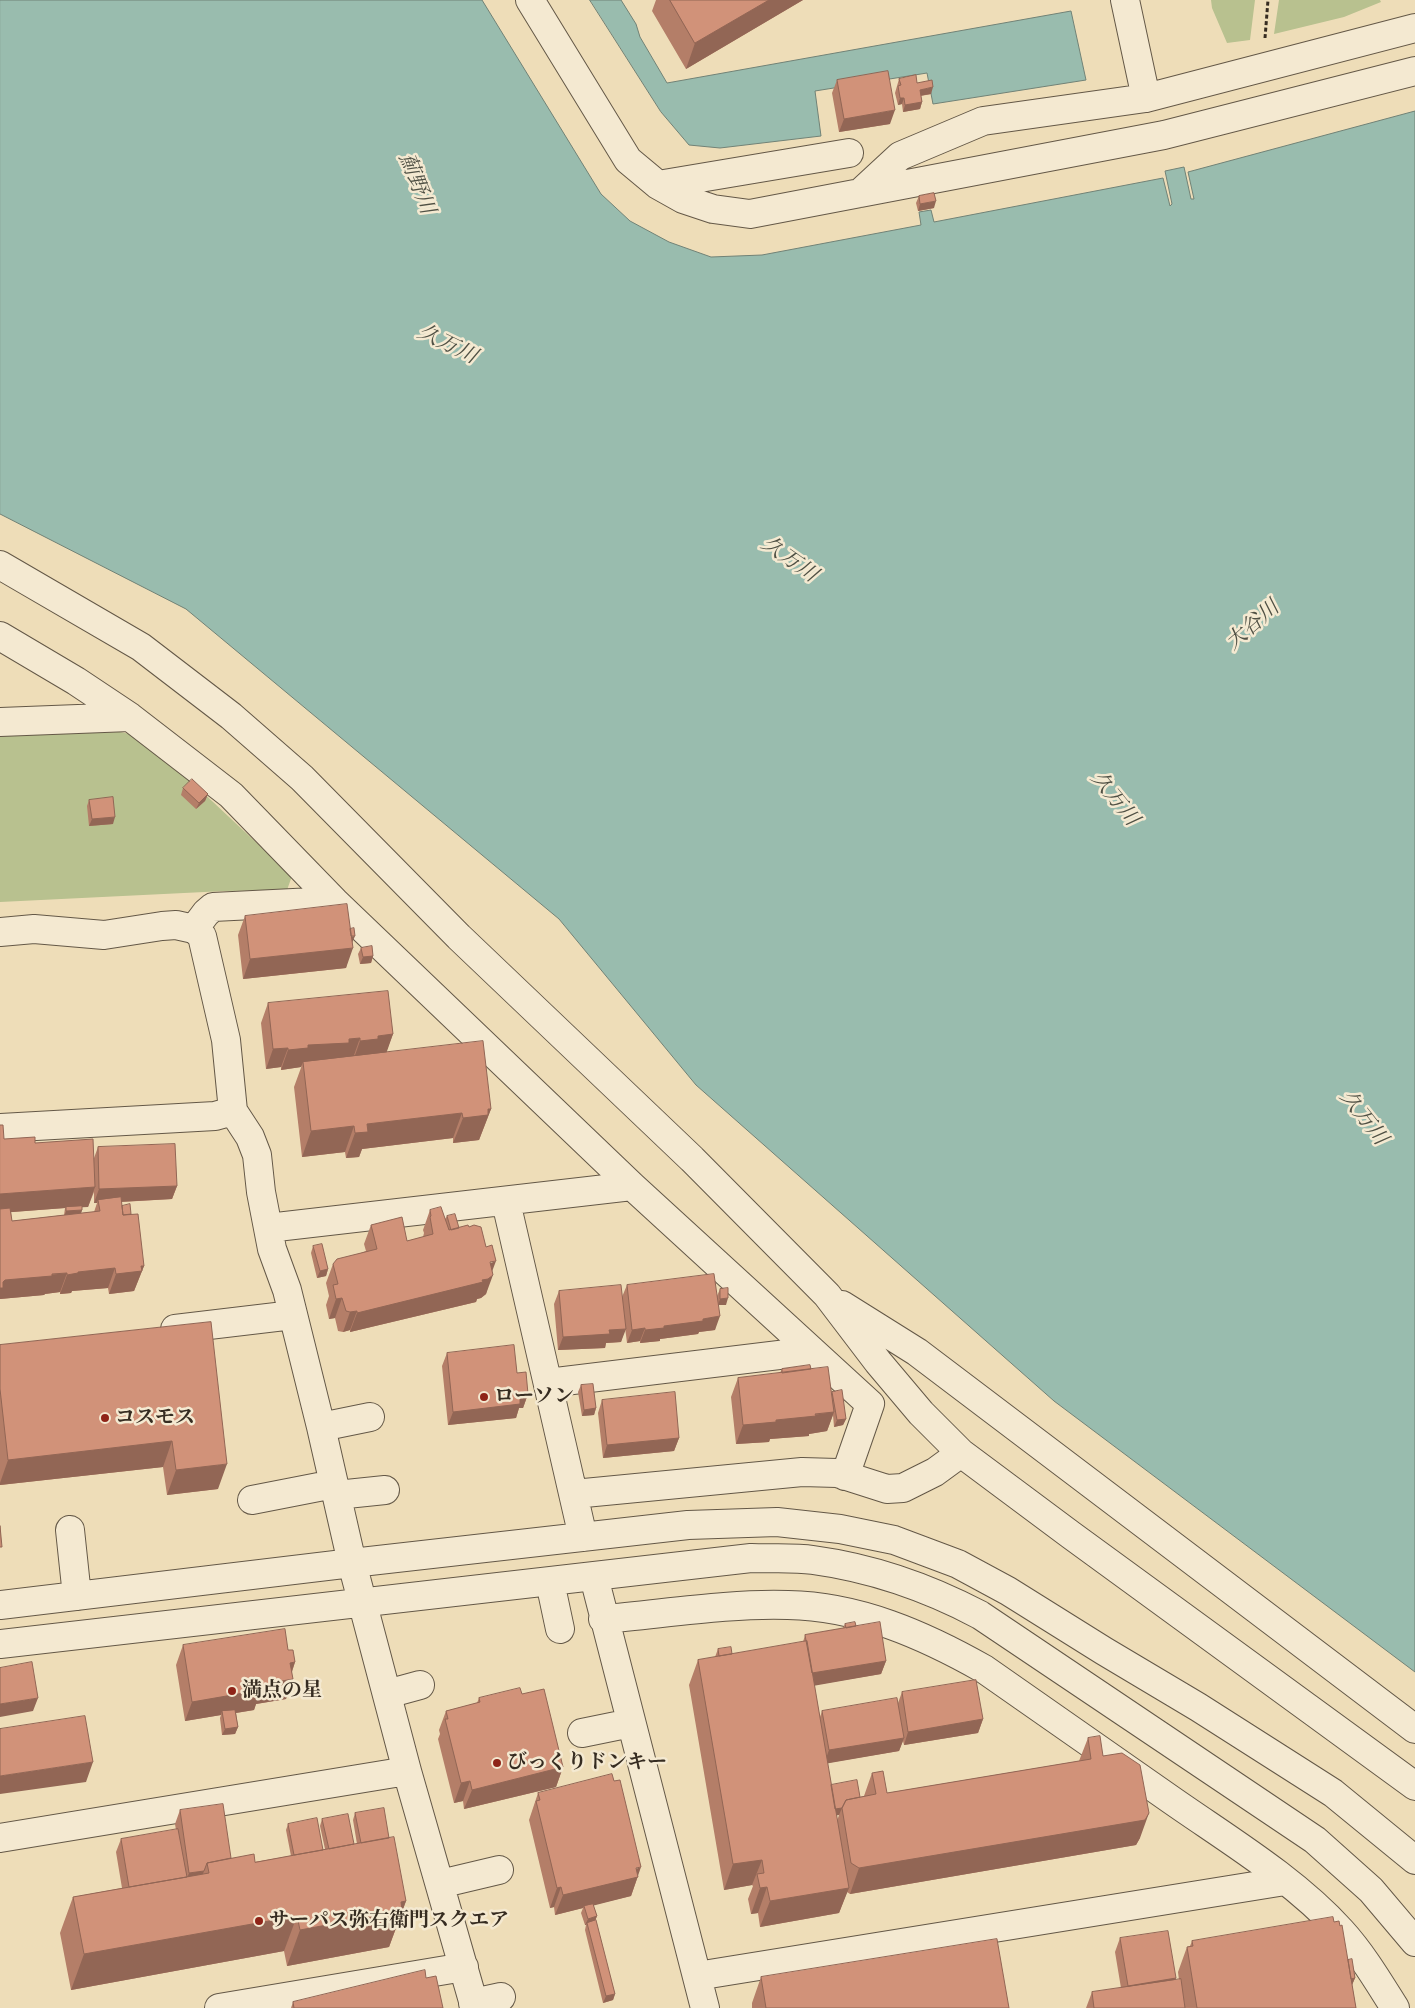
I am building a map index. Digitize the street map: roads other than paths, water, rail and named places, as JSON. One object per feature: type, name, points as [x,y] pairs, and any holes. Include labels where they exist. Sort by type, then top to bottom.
[{"type":"street","points":[[530,0],[628,160],[658,185],[683,199],[714,209],[750,214],[1164,135],[1415,71]]},
{"type":"street","points":[[1125,0],[1146,98]]},
{"type":"street","points":[[860,193],[900,156],[982,121],[1146,98],[1263,66],[1415,28]]},
{"type":"street","points":[[658,185],[849,153]]},
{"type":"street","points":[[0,565],[140,647],[231,716],[302,778],[459,937],[692,1159],[827,1295],[884,1369],[921,1413],[961,1453],[1415,1786]]},
{"type":"street","points":[[0,636],[76,681],[130,717],[230,795],[334,901],[632,1186],[870,1404],[845,1476]]},
{"type":"street","points":[[0,722],[130,717]]},
{"type":"street","points":[[194,929],[213,907],[334,901]]},
{"type":"street","points":[[0,932],[34,929],[104,935],[176,925],[194,929],[202,936],[226,1040],[233,1111],[250,1137],[257,1155],[261,1192],[274,1255],[283,1277],[293,1315],[352,1563],[407,1771],[474,2005],[501,1997]]},
{"type":"street","points":[[0,1128],[215,1116],[233,1111]]},
{"type":"street","points":[[268,1228],[632,1186]]},
{"type":"street","points":[[506,1202],[548,1383],[562,1480],[584,1537]]},
{"type":"street","points":[[827,1295],[917,1352],[1415,1729]]},
{"type":"street","points":[[148,1332],[293,1315]]},
{"type":"street","points":[[548,1383],[812,1351]]},
{"type":"street","points":[[321,1427],[370,1417]]},
{"type":"street","points":[[562,1480],[802,1472],[838,1473],[887,1489],[903,1488],[935,1472],[961,1453]]},
{"type":"street","points":[[252,1500],[335,1489],[385,1490]]},
{"type":"street","points":[[0,1605],[688,1525],[777,1522],[840,1529],[894,1540],[958,1564],[1008,1591],[1198,1707],[1316,1782],[1415,1860]]},
{"type":"street","points":[[70,1530],[77,1596]]},
{"type":"street","points":[[0,1644],[751,1558],[811,1560],[855,1568],[890,1577],[944,1596],[980,1615],[1315,1840],[1371,1890],[1415,1942]]},
{"type":"street","points":[[594,1577],[603,1619],[705,2008]]},
{"type":"street","points":[[550,1582],[560,1629]]},
{"type":"street","points":[[603,1619],[738,1607],[789,1605],[841,1611],[904,1629],[959,1655],[984,1669],[1247,1852],[1285,1881],[1340,1930],[1372,1971],[1395,2008]]},
{"type":"street","points":[[387,1694],[420,1685]]},
{"type":"street","points":[[582,1733],[631,1723]]},
{"type":"street","points":[[0,1838],[407,1771]]},
{"type":"street","points":[[440,1884],[498,1870]]},
{"type":"street","points":[[697,1976],[1285,1881]]},
{"type":"street","points":[[223,2008],[464,1967]]},
{"type":"water","points":[[0,0],[482,0],[601,194],[630,221],[669,242],[711,257],[762,255],[921,225],[919,212],[931,210],[934,222],[1163,178],[1170,206],[1172,204],[1165,171],[1184,167],[1191,199],[1194,199],[1188,172],[1415,111],[1415,1672],[1054,1401],[696,1085],[559,919],[186,609],[0,514]]},
{"type":"water","points":[[590,0],[621,0],[667,83],[1071,11],[1086,80],[933,104],[927,73],[815,91],[821,136],[720,148],[689,145],[661,112]]},
{"type":"place","name":"ローソン","points":[[484,1397]]},
{"type":"place","name":"コスモス","points":[[105,1418]]},
{"type":"place","name":"満点の星","points":[[232,1691]]},
{"type":"place","name":"びっくりドンキー","points":[[497,1763]]},
{"type":"place","name":"サーパス弥右衛門スクエア","points":[[259,1921]]},
{"type":"water label","name":"薊野川","points":[[416,184]]},
{"type":"water label","name":"久万川","points":[[447,345]]},
{"type":"water label","name":"久万川","points":[[789,560]]},
{"type":"water label","name":"大谷川","points":[[1253,626]]},
{"type":"water label","name":"久万川","points":[[1114,799]]},
{"type":"water label","name":"久万川","points":[[1363,1118]]}]
